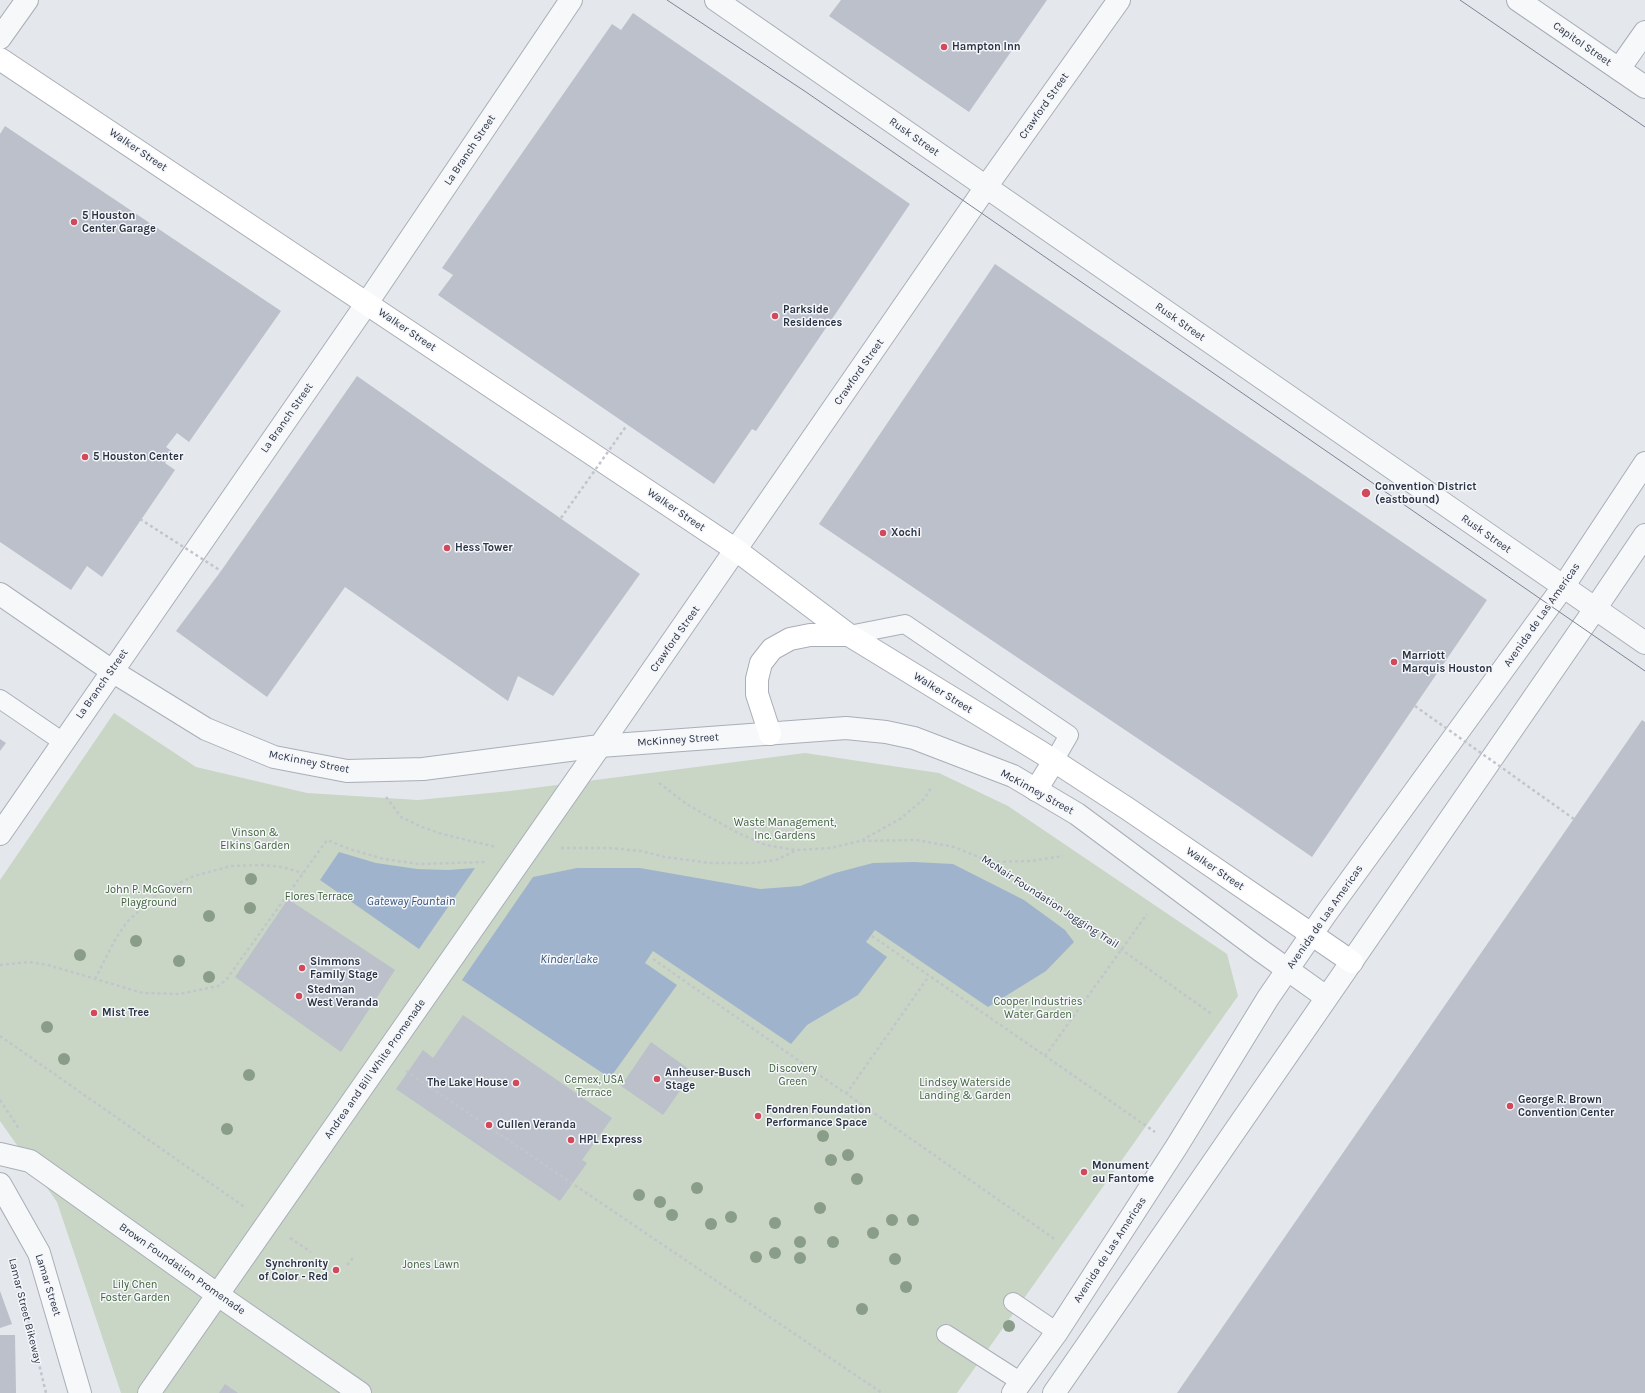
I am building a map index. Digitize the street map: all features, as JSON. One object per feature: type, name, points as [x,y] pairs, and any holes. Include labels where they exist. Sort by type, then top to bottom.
[{"type":"main road","name":"Walker Street","points":[[0,59],[736,550],[849,634],[1054,761],[1128,809],[1352,962]]},
{"type":"main road","points":[[770,734],[757,694],[757,679],[761,663],[772,649],[790,639],[810,634],[849,634]]},
{"type":"main road","points":[[1036,790],[1054,761]]},
{"type":"street","points":[[0,38],[27,0]]},
{"type":"street","name":"La Branch Street","points":[[0,834],[367,303],[571,0]]},
{"type":"street","name":"Rusk Street","points":[[716,0],[1645,643]]},
{"type":"street","name":"Crawford Street","points":[[600,746],[986,187],[1119,0]]},
{"type":"street","name":"Capitol Street","points":[[1518,0],[1645,87]]},
{"type":"street","points":[[1619,69],[1645,32]]},
{"type":"street","name":"Avenida de Las Americas","points":[[1023,1389],[1057,1332],[1177,1146],[1268,998],[1563,587],[1645,463]]},
{"type":"street","points":[[1054,1393],[1645,535]]},
{"type":"street","name":"McKinney Street","points":[[0,594],[112,671],[206,729],[274,757],[347,771],[423,769],[600,746],[846,728],[886,732],[914,738],[1013,776],[1077,814],[1326,997]]},
{"type":"street","name":"Andrea and Bill White Promenade","points":[[149,1393],[600,746]]},
{"type":"street","name":"Brown Foundation Promenade","points":[[0,1154],[30,1161],[218,1295],[360,1393]]},
{"type":"street","name":"Lamar Street","points":[[0,1184],[39,1253],[80,1393]]},
{"type":"lane","points":[[849,634],[905,624],[1069,735],[1054,761]]},
{"type":"lane","points":[[0,699],[63,742]]},
{"type":"lane","points":[[1013,1302],[1057,1332]]},
{"type":"lane","points":[[946,1334],[1023,1389]]},
{"type":"path","points":[[561,518],[627,425]]},
{"type":"path","points":[[140,519],[221,571]]},
{"type":"path","points":[[1414,706],[1574,819]]},
{"type":"path","name":"McNair Foundation Jogging Trail","points":[[364,770],[401,816],[422,827],[442,834],[524,855],[579,847],[610,848],[641,851],[665,857],[710,863],[753,864],[776,860],[797,850],[831,848],[860,841],[917,840],[936,843],[973,853],[991,862],[1122,950],[1213,1015]]},
{"type":"path","points":[[660,783],[688,805],[738,833],[766,845],[797,850]]},
{"type":"path","points":[[860,841],[900,820],[925,798],[932,786]]},
{"type":"path","points":[[0,964],[29,962],[70,970],[126,989],[148,993],[180,994],[218,986],[226,980],[327,840],[349,849],[384,859],[419,864],[524,855]]},
{"type":"path","points":[[991,862],[1031,861],[1063,856]]},
{"type":"path","points":[[95,979],[116,938],[127,922],[156,895],[173,886],[194,876],[232,866],[282,867],[303,873]]},
{"type":"path","points":[[1045,1056],[1147,914]]},
{"type":"path","points":[[872,936],[1177,1146]]},
{"type":"path","points":[[653,959],[1056,1240]]},
{"type":"path","points":[[846,1094],[929,976]]},
{"type":"path","points":[[0,1036],[311,1252]]},
{"type":"path","points":[[384,1056],[882,1393]]},
{"type":"path","points":[[347,1266],[353,1258]]},
{"type":"path","name":"Lamar Street Bikeway","points":[[26,1308],[46,1393]]},
{"type":"green space","name":"Discovery Green","points":[[114,713],[196,767],[307,793],[418,800],[510,791],[805,753],[939,773],[1008,806],[1227,954],[1238,996],[957,1393],[121,1393],[57,1202],[0,1121],[0,880]]},
{"type":"water","name":"Gateway Fountain","points":[[339,852],[376,863],[417,869],[448,870],[475,868],[419,949],[320,880]]},
{"type":"water","name":"Kinder Lake","points":[[914,862],[953,864],[1024,900],[1065,930],[1074,942],[1046,971],[988,1007],[875,930],[866,942],[887,957],[858,995],[807,1025],[791,1044],[653,951],[645,963],[677,985],[610,1078],[462,980],[533,877],[577,868],[640,868],[760,889],[800,886],[835,873],[873,863]]},
{"type":"building","name":"Hampton Inn","points":[[841,0],[1047,0],[969,112],[829,16]]},
{"type":"building","points":[[633,13],[910,204],[756,431],[752,429],[714,484],[438,295],[453,275],[442,268],[612,24],[621,30]]},
{"type":"building","name":"5 Houston Center Garage","points":[[5,126],[281,311],[189,442],[177,433],[166,447],[173,452],[165,463],[175,470],[102,577],[87,566],[71,590],[0,542],[0,134]]},
{"type":"building","points":[[995,264],[1487,600],[1312,857],[819,524]]},
{"type":"building","name":"Hess Tower","points":[[357,376],[640,574],[553,696],[518,676],[508,701],[345,587],[267,697],[176,631],[221,571]]},
{"type":"building","name":"George R. Brown Convention Center","points":[[1642,720],[1645,722],[1645,1393],[1177,1393]]},
{"type":"building","points":[[0,739],[6,743],[0,751]]},
{"type":"building","points":[[288,899],[395,970],[341,1052],[235,977]]},
{"type":"building","points":[[463,1015],[612,1118],[582,1160],[587,1163],[560,1201],[396,1089],[423,1050],[433,1058]]},
{"type":"building","name":"Anheuser-Busch Stage","points":[[651,1042],[693,1072],[663,1115],[621,1086]]},
{"type":"building","points":[[0,1291],[12,1324],[0,1328]]},
{"type":"building","points":[[0,1335],[15,1335],[16,1393],[0,1393]]},
{"type":"building","points":[[225,1384],[238,1393],[219,1393]]},
{"type":"tram line","points":[[667,0],[806,92],[1645,671]]},
{"type":"tram line","points":[[1460,0],[1645,127]]},
{"type":"place","name":"Hampton Inn","points":[[944,47]]},
{"type":"place","name":"5 Houston Center Garage","points":[[74,222]]},
{"type":"place","name":"Parkside Residences","points":[[775,316]]},
{"type":"place","name":"5 Houston Center","points":[[85,457]]},
{"type":"place","name":"Convention District (eastbound)","points":[[1366,493]]},
{"type":"place","name":"Xochi","points":[[883,533]]},
{"type":"place","name":"Hess Tower","points":[[447,548]]},
{"type":"place","name":"Marriott Marquis Houston","points":[[1394,662]]},
{"type":"place","name":"Simmons Family Stage","points":[[302,968]]},
{"type":"place","name":"Stedman West Veranda","points":[[299,996]]},
{"type":"place","name":"Mist Tree","points":[[94,1013]]},
{"type":"place","name":"Anheuser-Busch Stage","points":[[657,1079]]},
{"type":"place","name":"The Lake House","points":[[516,1083]]},
{"type":"place","name":"George R. Brown Convention Center","points":[[1510,1106]]},
{"type":"place","name":"Fondren Foundation Performance Space","points":[[758,1116]]},
{"type":"place","name":"Cullen Veranda","points":[[489,1125]]},
{"type":"place","name":"HPL Express","points":[[571,1140]]},
{"type":"place","name":"Monument au Fantome","points":[[1084,1172]]},
{"type":"place","name":"Synchronity of Color - Red","points":[[336,1270]]},
{"type":"park label","name":"Waste Management, Inc. Gardens","points":[[785,829]]},
{"type":"park label","name":"Vinson & Elkins Garden","points":[[255,839]]},
{"type":"park label","name":"John P. McGovern Playground","points":[[149,896]]},
{"type":"park label","name":"Flores Terrace","points":[[319,897]]},
{"type":"park label","name":"Cooper Industries Water Garden","points":[[1038,1008]]},
{"type":"park label","name":"Cemex, USA Terrace","points":[[594,1086]]},
{"type":"park label","name":"Lindsey Waterside Landing & Garden","points":[[965,1089]]},
{"type":"park label","name":"Jones Lawn","points":[[431,1265]]},
{"type":"park label","name":"Lily Chen Foster Garden","points":[[135,1291]]}]
